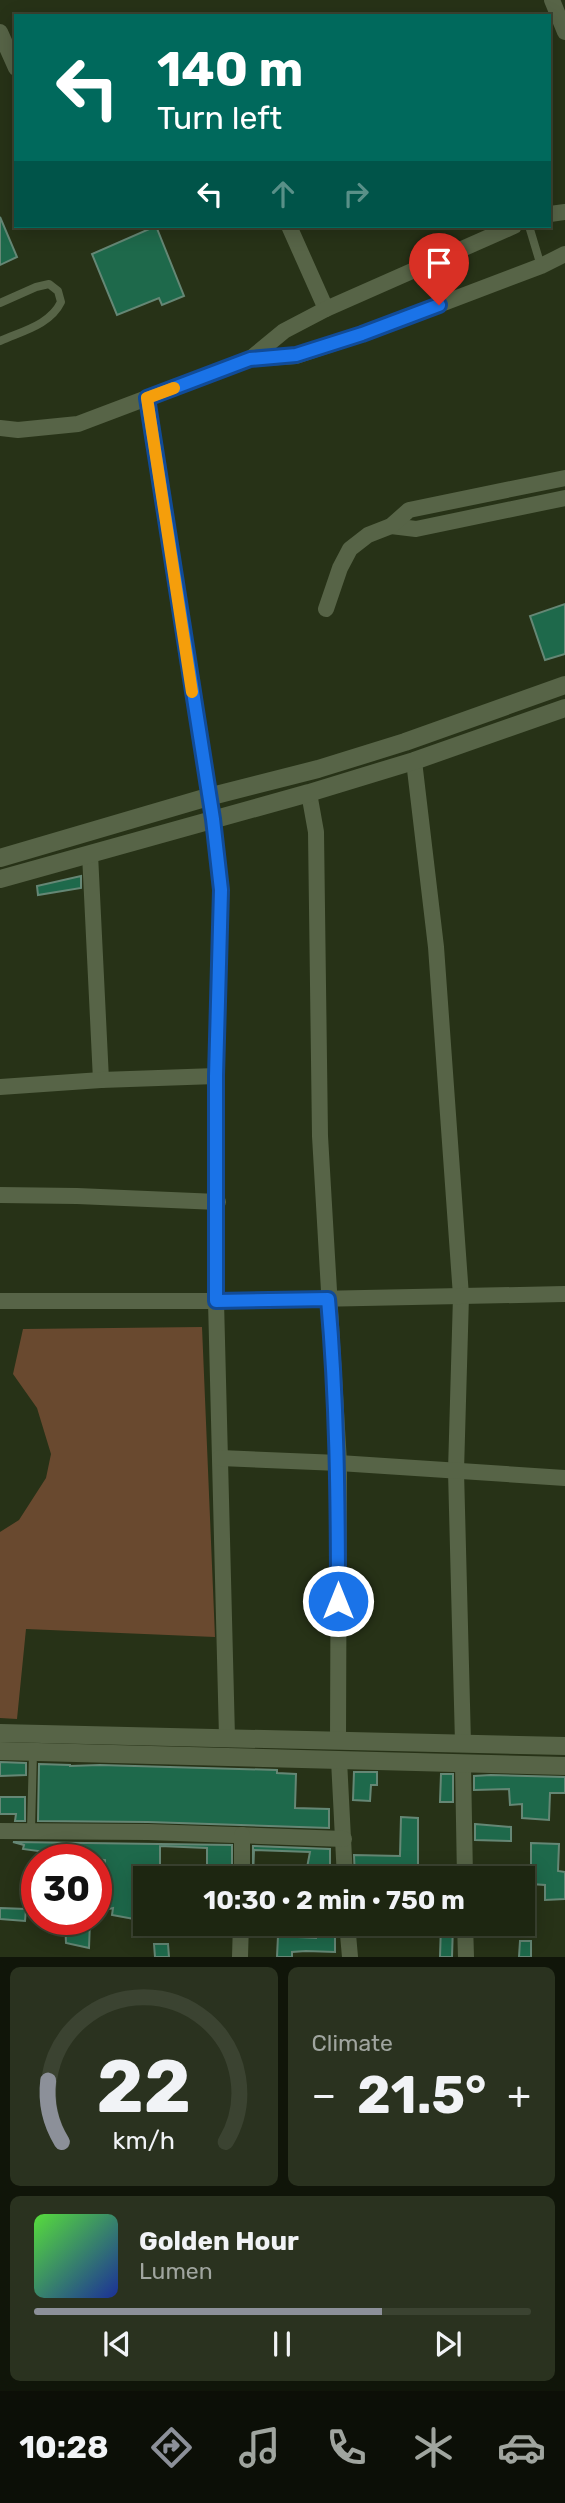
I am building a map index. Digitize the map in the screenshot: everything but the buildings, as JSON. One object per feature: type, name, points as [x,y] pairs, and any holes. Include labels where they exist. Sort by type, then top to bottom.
[{"type":"main road","points":[[0,859],[405,742],[565,685]]},
{"type":"main road","points":[[0,879],[309,793],[414,761],[565,708]]},
{"type":"main road","points":[[0,1733],[565,1746]]},
{"type":"main road","points":[[0,1751],[565,1766]]},
{"type":"street","points":[[552,0],[565,32]]},
{"type":"street","points":[[0,32],[14,64]]},
{"type":"street","points":[[290,228],[326,309]]},
{"type":"street","points":[[250,359],[284,331],[326,309],[509,228]]},
{"type":"street","points":[[0,428],[18,430],[78,424],[250,359],[296,355],[329,345],[541,266],[565,254]]},
{"type":"street","points":[[147,398],[213,819],[221,890],[216,1076],[216,1301],[227,1737]]},
{"type":"street","points":[[326,609],[340,568],[350,550],[368,535],[391,526],[409,510],[565,478]]},
{"type":"street","points":[[391,526],[416,529],[565,498]]},
{"type":"street","points":[[414,761],[436,947],[461,1296],[456,1471],[463,1743]]},
{"type":"street","points":[[309,793],[316,832],[320,1136],[339,1463],[338,1740]]},
{"type":"street","points":[[90,854],[102,1080]]},
{"type":"street","points":[[0,1087],[216,1076]]},
{"type":"street","points":[[0,1195],[218,1202]]},
{"type":"street","points":[[0,1301],[216,1301],[565,1294]]},
{"type":"street","points":[[220,1458],[565,1478]]},
{"type":"street","points":[[339,1760],[345,1866]]},
{"type":"street","points":[[463,1764],[465,1866]]},
{"type":"street","points":[[0,1831],[344,1839]]},
{"type":"street","points":[[242,1866],[243,1835]]},
{"type":"street","points":[[240,1957],[241,1936]]},
{"type":"street","points":[[348,1936],[349,1957]]},
{"type":"street","points":[[466,1936],[466,1957]]},
{"type":"lane","points":[[530,228],[541,266]]},
{"type":"lane","points":[[0,303],[36,286],[49,284],[58,290],[61,302],[56,313],[47,320],[0,341]]},
{"type":"lane","points":[[31,1830],[33,1752]]},
{"type":"shaded area","points":[[202,1327],[215,1637],[26,1629],[17,1719],[0,1718],[0,1532],[19,1520],[46,1478],[51,1454],[37,1408],[13,1374],[23,1329]]},
{"type":"slow traffic","points":[[174,388],[147,398],[192,692]]},
{"type":"route","points":[[338,1601],[339,1463],[328,1299],[216,1301],[216,1076],[221,890],[213,819],[147,398],[250,359],[296,355],[439,305]]}]
